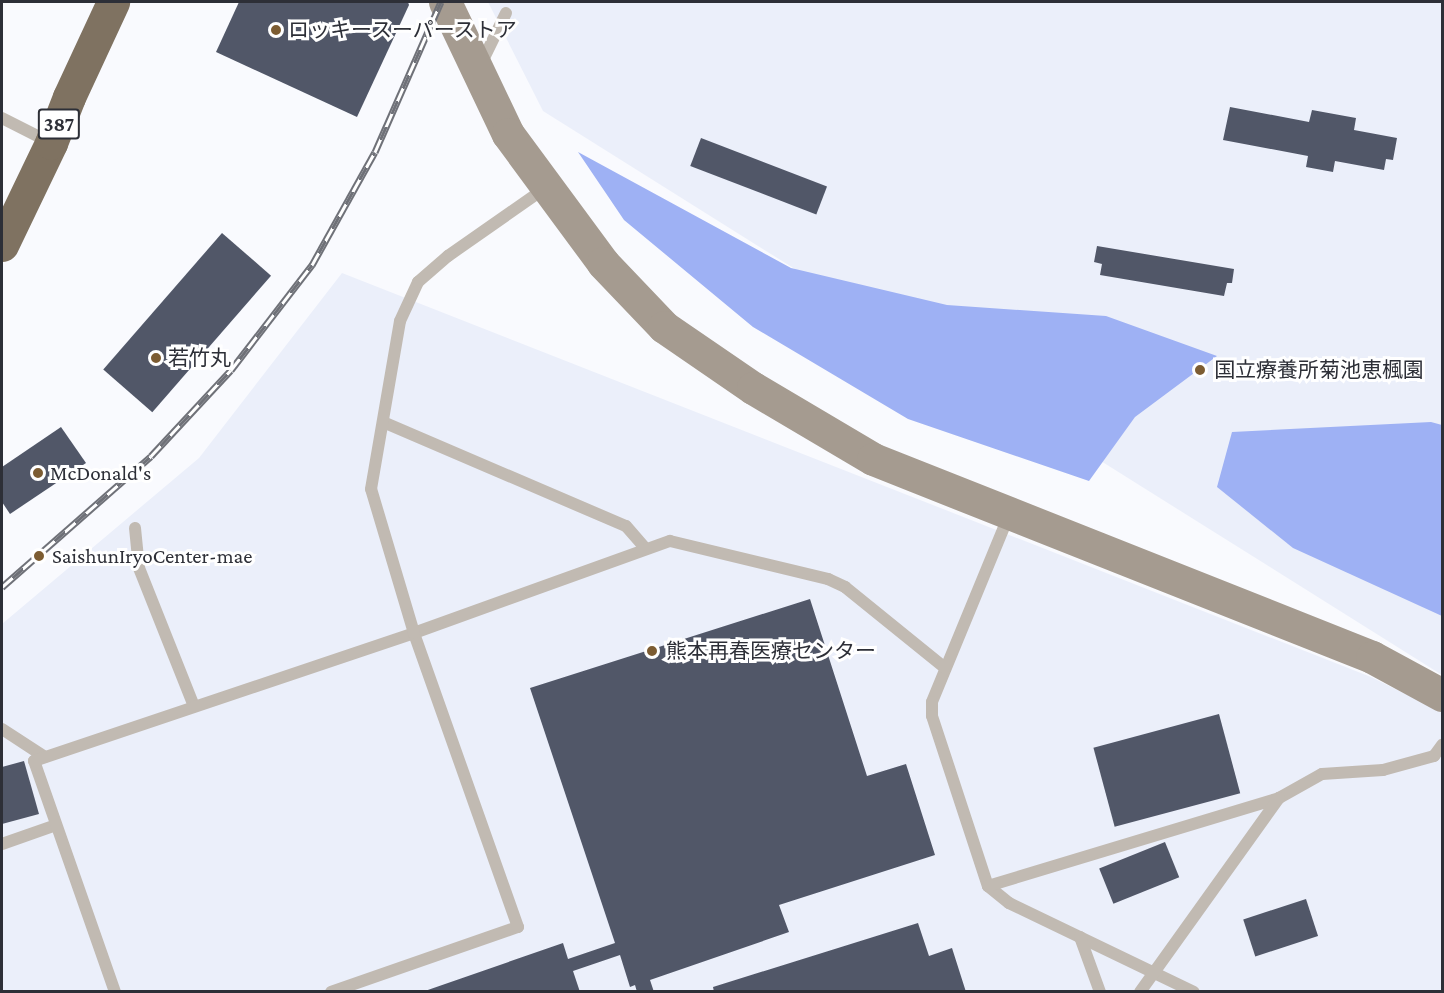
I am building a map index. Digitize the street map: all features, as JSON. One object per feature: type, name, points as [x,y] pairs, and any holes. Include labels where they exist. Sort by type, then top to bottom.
[{"type":"highway","name":"387","points":[[2,245],[51,143],[69,97],[113,2]]},
{"type":"street","points":[[445,2],[508,134],[545,188],[603,263],[664,327],[753,388],[873,459],[1009,515],[1372,657],[1443,695]]},
{"type":"lane","points":[[478,70],[506,13]]},
{"type":"lane","points":[[2,118],[51,143]]},
{"type":"lane","points":[[331,992],[518,927],[414,633],[371,489],[400,321],[418,282],[448,256],[545,188]]},
{"type":"lane","points":[[383,422],[626,526],[646,549]]},
{"type":"lane","points":[[1009,515],[932,702],[932,716],[988,885],[1009,903],[1194,992]]},
{"type":"lane","points":[[135,528],[139,568],[194,706]]},
{"type":"lane","points":[[115,992],[34,761],[414,633],[670,541],[828,579],[846,587],[945,668]]},
{"type":"lane","points":[[2,729],[45,757]]},
{"type":"lane","points":[[988,885],[1279,798],[1322,774],[1383,771],[1434,756],[1443,745]]},
{"type":"lane","points":[[1140,992],[1279,798]]},
{"type":"lane","points":[[2,844],[56,825]]},
{"type":"lane","points":[[1080,938],[1100,992]]},
{"type":"shaded area","name":"国立療養所菊池恵楓園","points":[[488,2],[1442,2],[1442,675],[543,111]]},
{"type":"shaded area","points":[[578,152],[791,268],[947,305],[1106,316],[1217,356],[1135,417],[1089,481],[908,419],[753,327],[624,220]]},
{"type":"shaded area","name":"熊本再春医療センター","points":[[342,273],[1371,677],[1442,712],[1442,991],[2,991],[2,624],[199,458]]},
{"type":"shaded area","points":[[1431,422],[1442,425],[1442,616],[1293,548],[1217,487],[1232,432]]},
{"type":"building","points":[[239,2],[408,2],[409,5],[357,117],[216,52]]},
{"type":"building","points":[[1230,107],[1309,122],[1312,110],[1356,118],[1354,130],[1397,138],[1393,160],[1386,159],[1384,170],[1335,161],[1333,172],[1306,167],[1308,156],[1223,140]]},
{"type":"building","points":[[701,138],[827,186],[816,214],[690,166]]},
{"type":"building","points":[[222,233],[271,276],[152,412],[103,370]]},
{"type":"building","points":[[1097,246],[1234,269],[1232,283],[1227,283],[1224,296],[1100,275],[1102,264],[1094,262]]},
{"type":"building","points":[[61,427],[86,463],[10,514],[2,502],[2,467]]},
{"type":"building","points":[[810,599],[867,776],[906,764],[935,855],[779,905],[789,932],[650,980],[654,992],[637,992],[635,985],[630,987],[620,955],[573,971],[580,992],[422,992],[563,943],[568,959],[615,943],[530,688]]},
{"type":"building","points":[[1219,714],[1240,793],[1115,827],[1093,748]]},
{"type":"building","points":[[24,761],[39,814],[2,824],[2,767]]},
{"type":"building","points":[[1165,842],[1179,877],[1113,904],[1099,869]]},
{"type":"building","points":[[1306,899],[1318,936],[1255,956],[1243,919]]},
{"type":"building","points":[[918,923],[929,956],[952,948],[966,992],[714,992],[713,987]]},
{"type":"railway","points":[[2,587],[151,456],[231,370],[312,265],[375,152],[441,2]]},
{"type":"place","name":"ロッキースーパーストア","points":[[276,30]]},
{"type":"place","name":"若竹丸","points":[[156,358]]},
{"type":"place","name":"国立療養所菊池恵楓園","points":[[1200,370]]},
{"type":"place","name":"McDonald's","points":[[38,473]]},
{"type":"place","name":"SaishunIryoCenter-mae","points":[[39,556]]},
{"type":"place","name":"熊本再春医療センター","points":[[652,651]]}]
